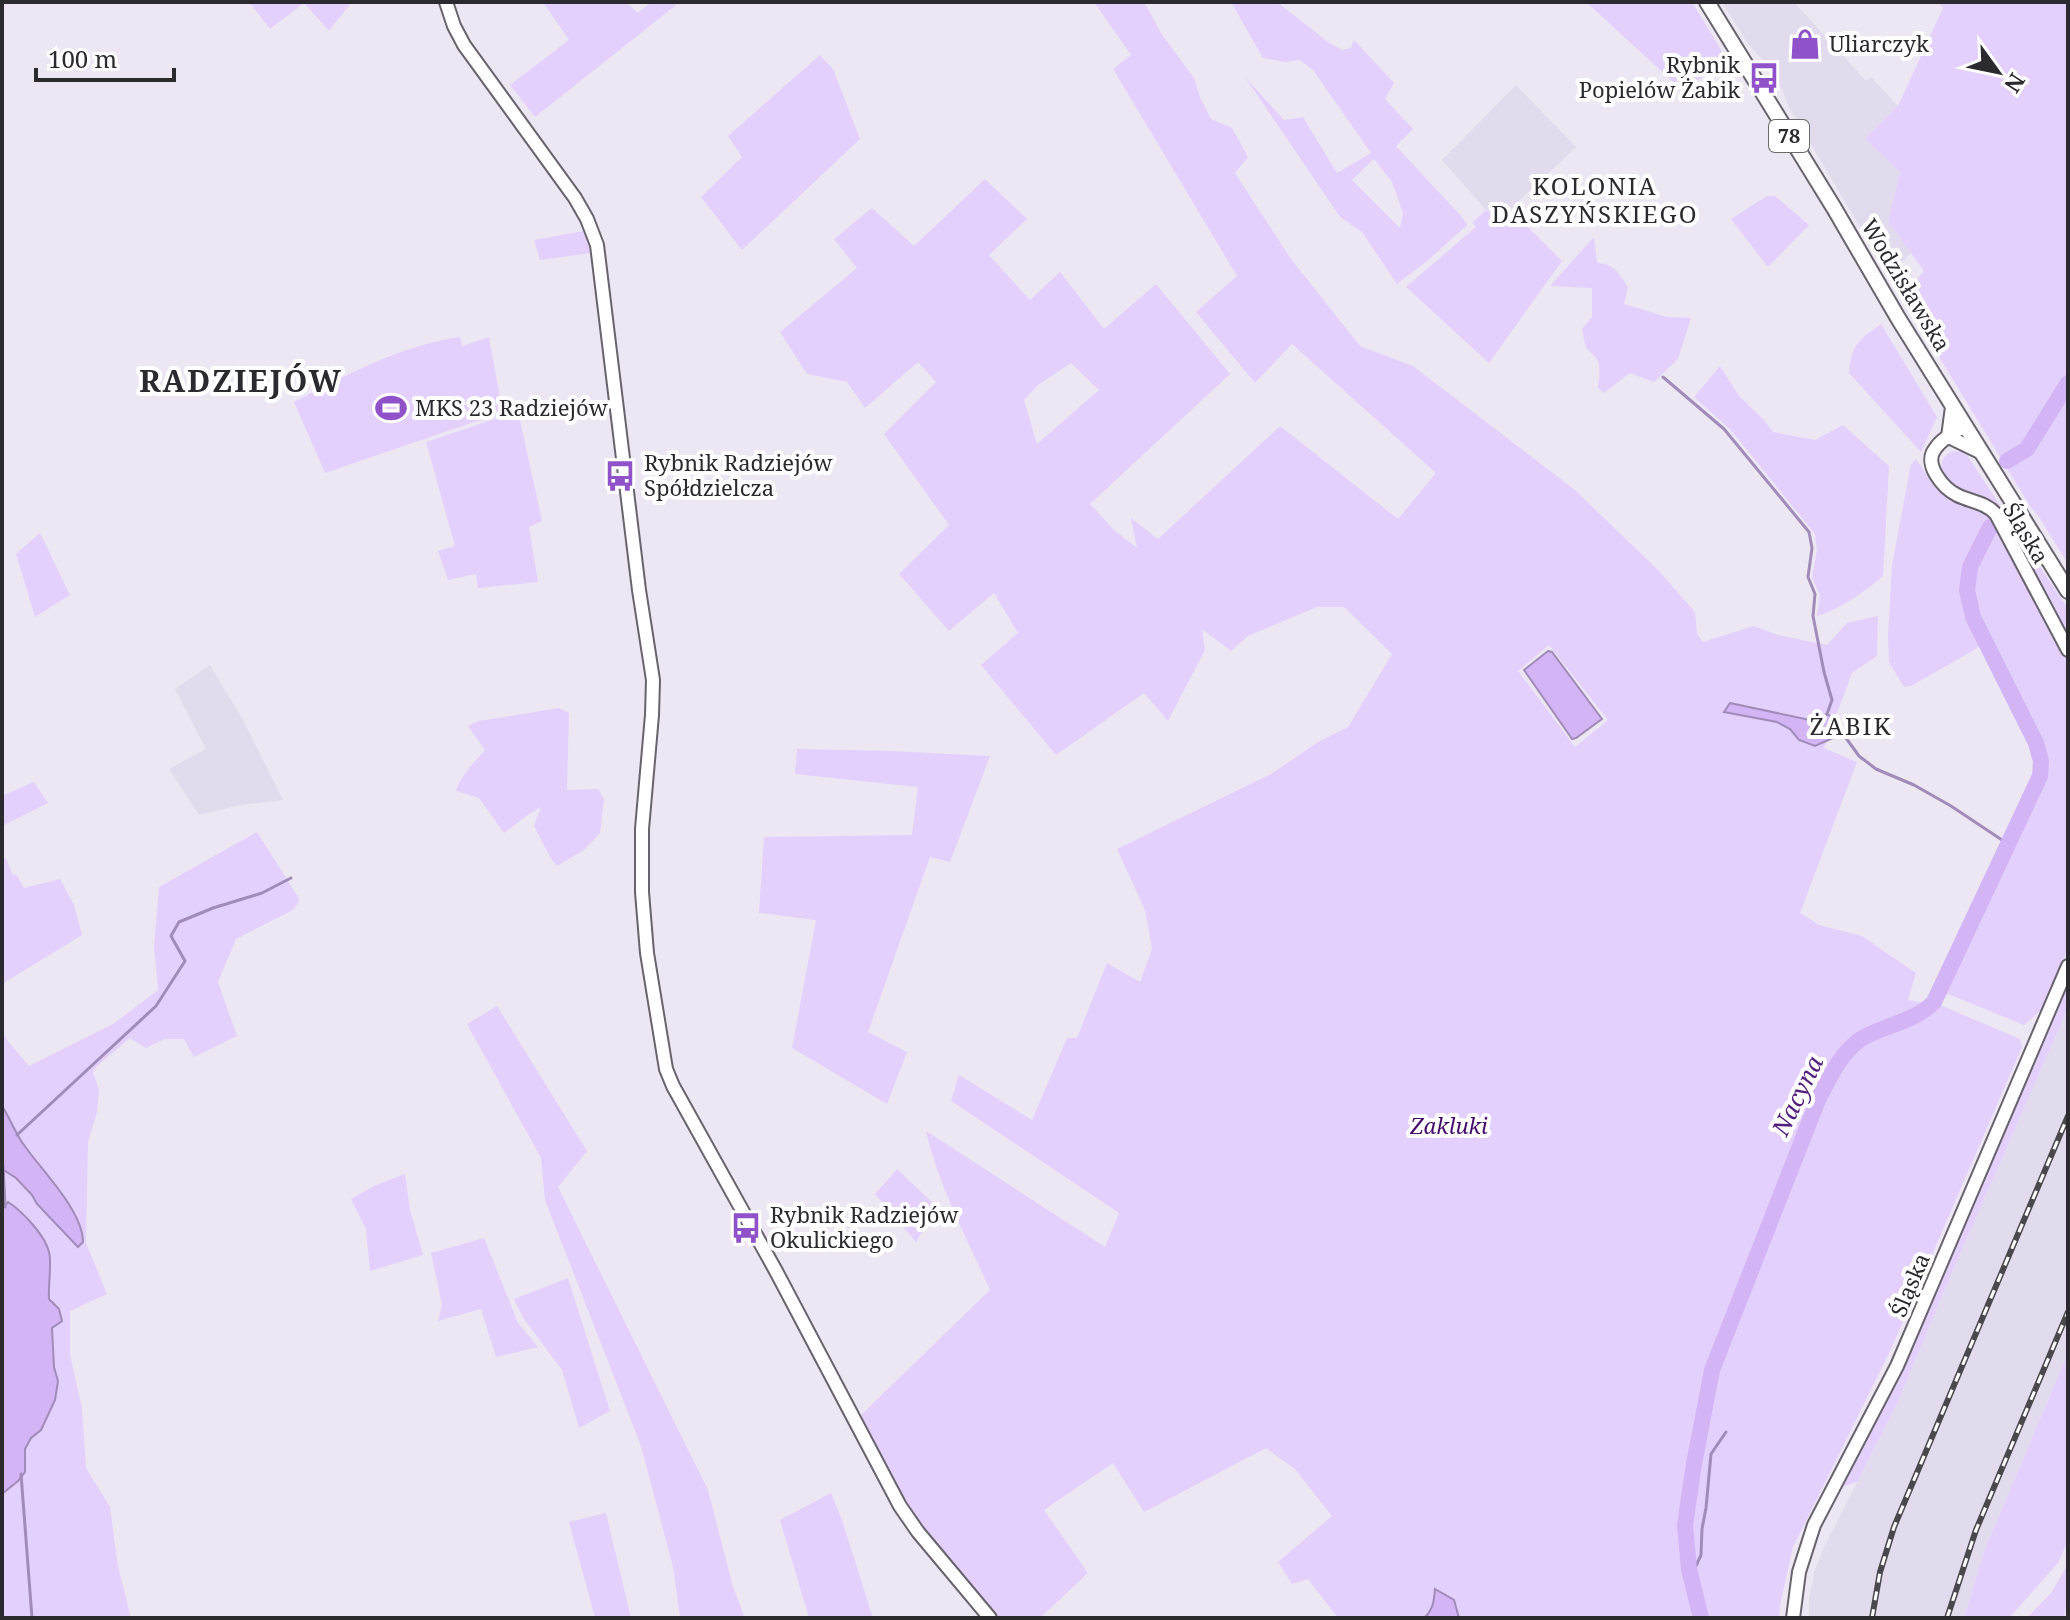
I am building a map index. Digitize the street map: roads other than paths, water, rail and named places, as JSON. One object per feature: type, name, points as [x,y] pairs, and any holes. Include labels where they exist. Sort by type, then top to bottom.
[{"type":"main road","name":"Wodzisławska","points":[[1707,2],[2068,591]]},
{"type":"main road","points":[[1949,437],[1953,407]]},
{"type":"street","points":[[446,2],[459,37],[575,198],[597,245],[653,680],[642,829],[642,892],[649,966],[667,1074],[900,1506],[990,1618]]},
{"type":"street","name":"Śląska","points":[[1965,426],[1932,452],[1935,473],[1953,493],[1987,505],[1995,513],[2068,650]]},
{"type":"street","points":[[1949,437],[1982,453]]},
{"type":"street","name":"Śląska","points":[[1793,1618],[1799,1572],[1814,1525],[1897,1366],[2068,966]]},
{"type":"waterway","points":[[1663,377],[1724,429],[1809,532],[1812,548],[1808,577],[1815,594],[1813,616],[1832,700],[1827,714]]},
{"type":"waterway","name":"Nacyna","points":[[2007,461],[2027,449],[2068,383]]},
{"type":"waterway","name":"Nacyna","points":[[1701,1618],[1689,1569],[1685,1525],[1712,1370],[1818,1100],[1847,1051],[1861,1039],[1909,1019],[1934,1002],[2040,776],[2041,761],[2036,743],[1973,617],[1967,590],[1970,567],[1990,527]]},
{"type":"waterway","points":[[1846,738],[1859,756],[1876,769],[1914,785],[1951,806],[2008,844]]},
{"type":"waterway","points":[[17,1135],[156,1006],[185,961],[171,936],[179,922],[262,893],[291,878]]},
{"type":"waterway","points":[[3,1166],[5,1207]]},
{"type":"waterway","points":[[1689,1571],[1695,1568],[1701,1555],[1711,1454],[1726,1432]]},
{"type":"waterway","points":[[21,1474],[32,1618]]},
{"type":"railway","points":[[1872,1618],[1880,1572],[1894,1527],[2068,1116]]},
{"type":"railway","points":[[1947,1618],[1976,1530],[2068,1312]]},
{"type":"place","name":"Uliarczyk","points":[[1805,44]]},
{"type":"place","name":"Rybnik Popielów Żabik","points":[[1764,78]]},
{"type":"place","name":"MKS 23 Radziejów","points":[[391,408]]},
{"type":"place","name":"Rybnik Radziejów Spółdzielcza","points":[[620,476]]},
{"type":"place","name":"Rybnik Radziejów Okulickiego","points":[[746,1228]]},
{"type":"district","name":"KOLONIA DASZYŃSKIEGO","points":[[1595,201]]},
{"type":"district","name":"RADZIEJÓW","points":[[241,382]]},
{"type":"district","name":"ŻABIK","points":[[1851,727]]},
{"type":"park label","name":"Zakluki","points":[[1449,1126]]}]
